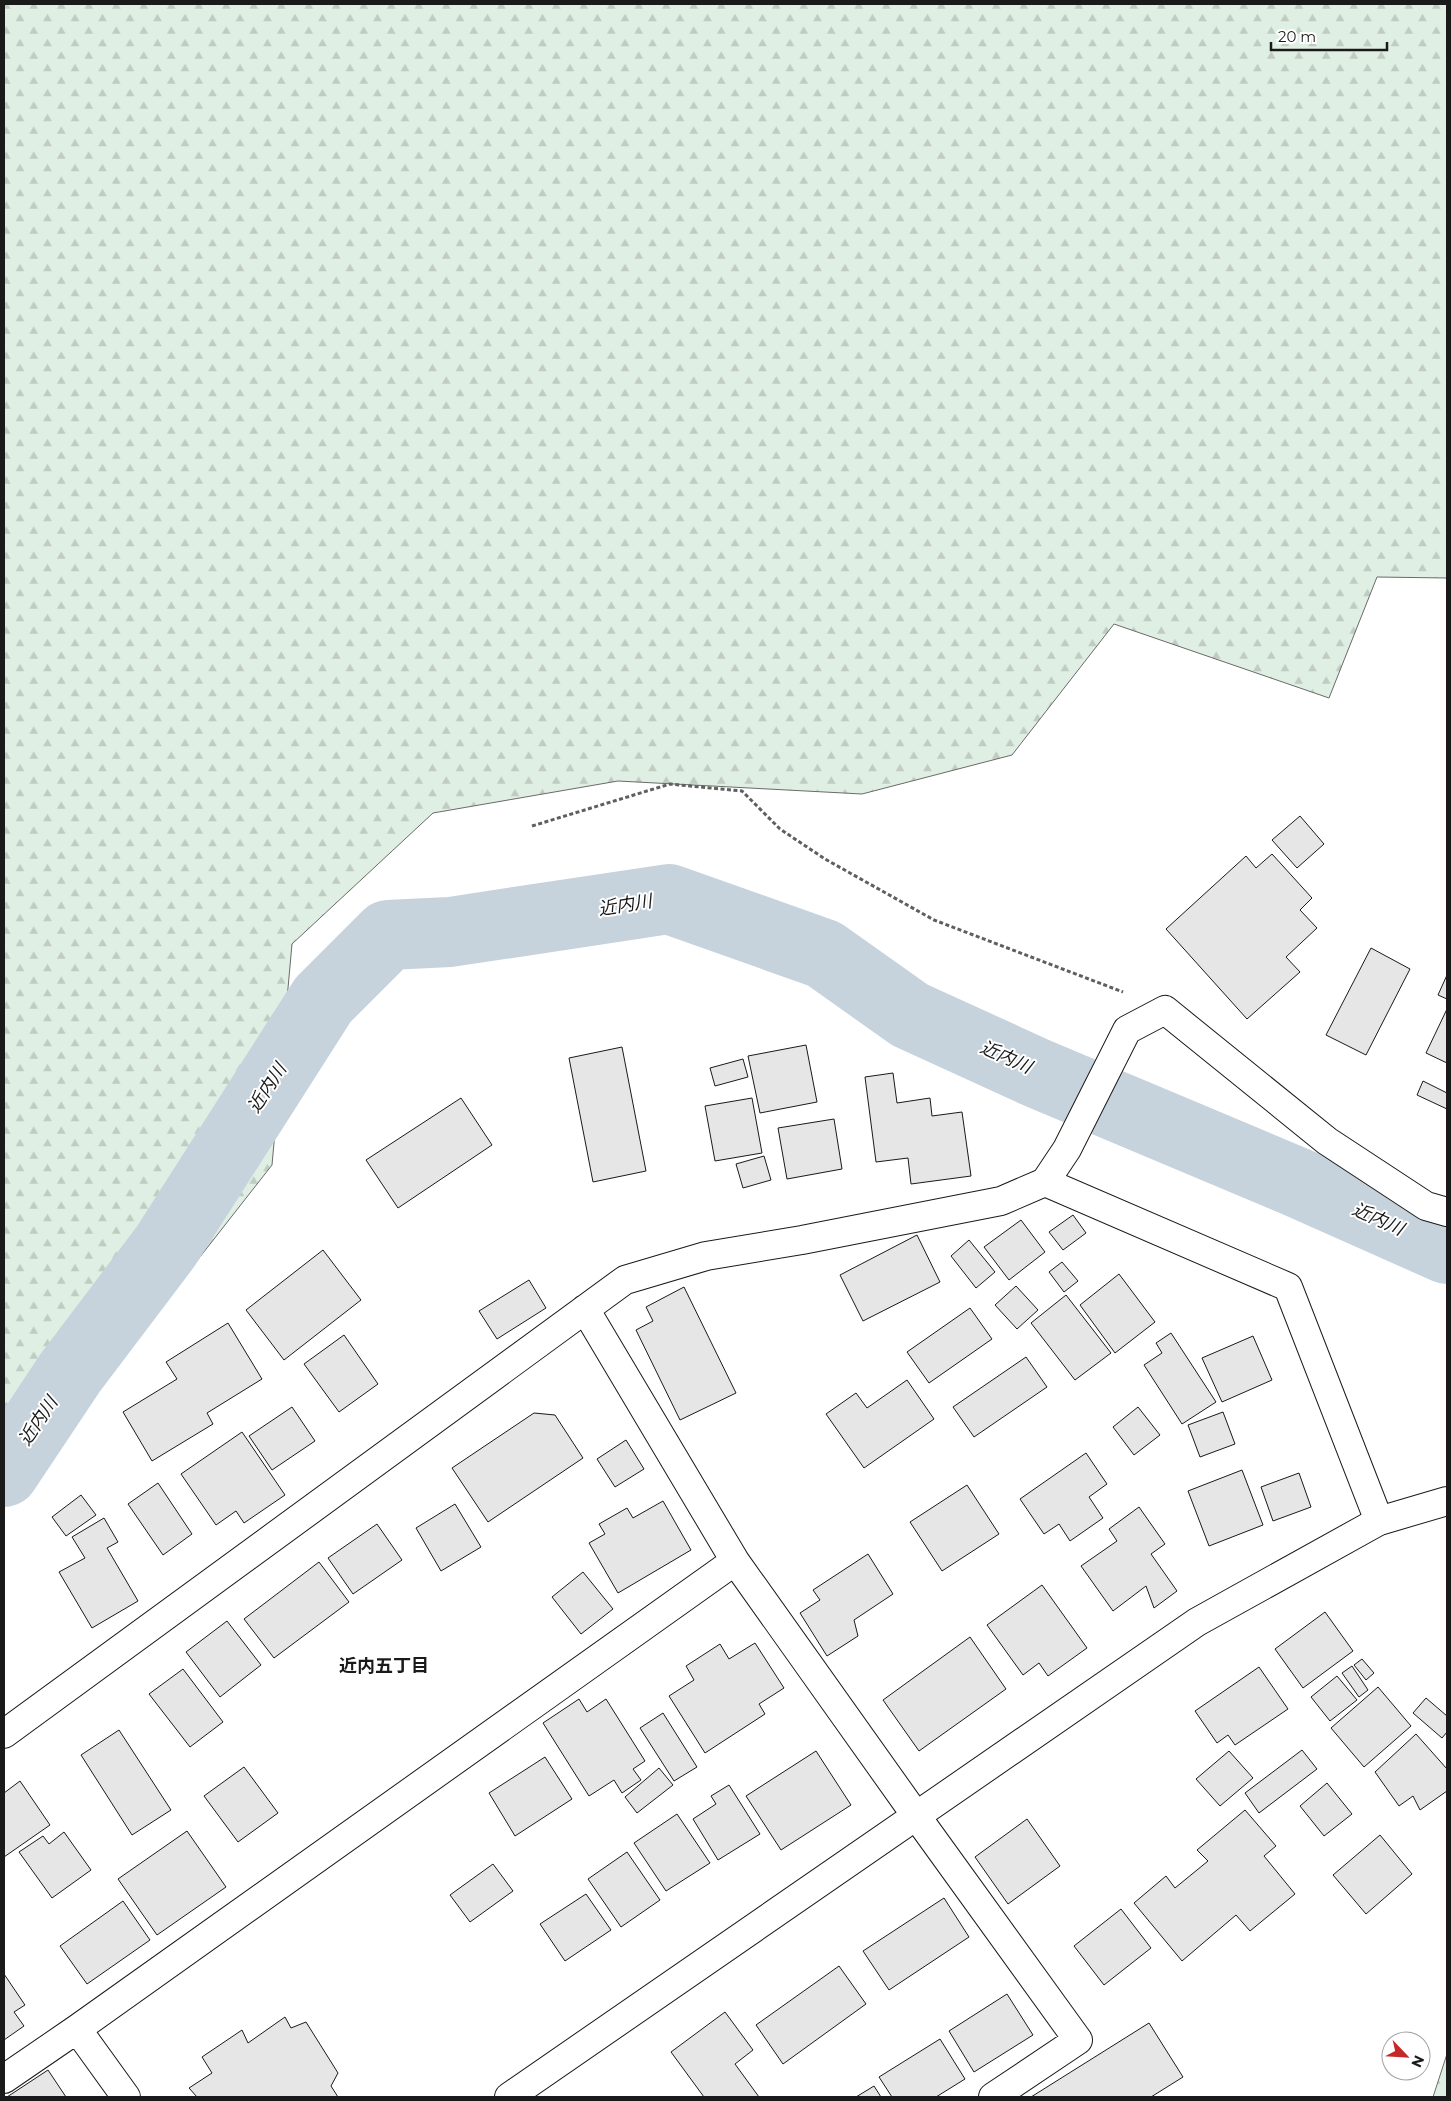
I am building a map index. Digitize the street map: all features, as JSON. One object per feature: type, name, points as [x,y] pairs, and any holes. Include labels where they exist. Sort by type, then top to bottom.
[{"type":"street","points":[[4,1734],[625,1280],[706,1256],[802,1240],[1001,1201],[1045,1182],[1067,1149],[1127,1030],[1166,1010],[1327,1141],[1426,1206],[1447,1212]]},
{"type":"street","points":[[1045,1182],[1288,1286],[1379,1521]]},
{"type":"street","points":[[586,1308],[735,1562],[1078,2040],[993,2097]]},
{"type":"street","points":[[509,2097],[1197,1622],[1379,1521],[1447,1501]]},
{"type":"street","points":[[4,2079],[735,1562]]},
{"type":"street","points":[[77,2029],[126,2097]]},
{"type":"path","points":[[532,826],[670,784],[742,791],[780,829],[825,859],[934,920],[1075,973],[1166,1010]]},
{"type":"green space","points":[[4,4],[1447,4],[1447,578],[1377,577],[1329,698],[1114,624],[1012,755],[862,794],[618,781],[433,813],[292,944],[272,1165],[109,1373],[4,1448]]},
{"type":"green space","points":[[1447,2054],[1447,2097],[1433,2097]]},
{"type":"building","points":[[1300,816],[1324,844],[1297,868],[1272,840]]},
{"type":"building","points":[[1272,854],[1312,898],[1300,910],[1317,928],[1286,957],[1300,972],[1247,1019],[1166,929],[1246,856],[1256,868]]},
{"type":"building","points":[[1371,948],[1410,969],[1366,1055],[1326,1035]]},
{"type":"building","points":[[1447,975],[1447,999],[1438,995]]},
{"type":"building","points":[[1447,1009],[1447,1063],[1426,1053]]},
{"type":"building","points":[[806,1045],[817,1102],[760,1113],[748,1056]]},
{"type":"building","points":[[622,1047],[646,1171],[593,1182],[569,1058]]},
{"type":"building","points":[[743,1059],[748,1077],[715,1086],[710,1068]]},
{"type":"building","points":[[893,1073],[897,1103],[930,1098],[932,1116],[962,1112],[971,1176],[911,1184],[908,1158],[876,1162],[865,1077]]},
{"type":"building","points":[[1423,1081],[1447,1093],[1447,1109],[1417,1095]]},
{"type":"building","points":[[461,1098],[492,1145],[398,1208],[366,1160]]},
{"type":"building","points":[[752,1098],[762,1153],[715,1161],[705,1106]]},
{"type":"building","points":[[834,1119],[842,1169],[787,1179],[778,1128]]},
{"type":"building","points":[[764,1156],[771,1180],[743,1188],[736,1164]]},
{"type":"building","points":[[1073,1215],[1086,1233],[1063,1250],[1049,1232]]},
{"type":"building","points":[[1021,1220],[1045,1252],[1009,1280],[984,1247]]},
{"type":"building","points":[[917,1235],[940,1282],[863,1321],[840,1275]]},
{"type":"building","points":[[969,1240],[995,1272],[976,1288],[951,1256]]},
{"type":"building","points":[[323,1250],[361,1300],[284,1360],[246,1310]]},
{"type":"building","points":[[1062,1262],[1078,1281],[1064,1292],[1049,1272]]},
{"type":"building","points":[[1119,1274],[1155,1322],[1115,1353],[1080,1305]]},
{"type":"building","points":[[529,1280],[546,1308],[497,1339],[479,1311]]},
{"type":"building","points":[[1016,1286],[1038,1310],[1017,1329],[995,1305]]},
{"type":"building","points":[[684,1287],[736,1393],[680,1420],[636,1330],[653,1321],[646,1307]]},
{"type":"building","points":[[1066,1295],[1111,1353],[1075,1380],[1031,1323]]},
{"type":"building","points":[[970,1308],[992,1339],[929,1383],[907,1352]]},
{"type":"building","points":[[228,1323],[262,1379],[207,1413],[213,1424],[152,1461],[123,1412],[177,1379],[166,1362]]},
{"type":"building","points":[[1171,1333],[1216,1402],[1182,1424],[1144,1365],[1162,1353],[1156,1343]]},
{"type":"building","points":[[344,1335],[378,1384],[339,1412],[304,1364]]},
{"type":"building","points":[[1253,1336],[1272,1380],[1222,1402],[1202,1358]]},
{"type":"building","points":[[1026,1357],[1047,1387],[974,1437],[953,1407]]},
{"type":"building","points":[[907,1380],[934,1419],[864,1468],[826,1414],[856,1393],[867,1408]]},
{"type":"building","points":[[292,1407],[315,1441],[272,1470],[249,1436]]},
{"type":"building","points":[[1138,1407],[1160,1435],[1134,1455],[1113,1427]]},
{"type":"building","points":[[1223,1412],[1235,1444],[1200,1457],[1188,1425]]},
{"type":"building","points":[[534,1413],[555,1415],[583,1458],[488,1522],[452,1468]]},
{"type":"building","points":[[242,1432],[285,1495],[244,1523],[236,1511],[216,1525],[181,1474]]},
{"type":"building","points":[[626,1440],[644,1469],[615,1487],[597,1459]]},
{"type":"building","points":[[1086,1453],[1107,1484],[1089,1497],[1103,1518],[1070,1541],[1059,1524],[1044,1534],[1020,1499]]},
{"type":"building","points":[[1242,1470],[1263,1525],[1209,1546],[1188,1491]]},
{"type":"building","points":[[1299,1473],[1311,1507],[1273,1521],[1261,1487]]},
{"type":"building","points":[[158,1483],[192,1534],[163,1555],[128,1504]]},
{"type":"building","points":[[967,1485],[999,1534],[942,1571],[910,1522]]},
{"type":"building","points":[[81,1495],[96,1515],[66,1536],[52,1517]]},
{"type":"building","points":[[663,1501],[691,1550],[618,1593],[589,1543],[605,1534],[599,1524],[627,1508],[633,1518]]},
{"type":"building","points":[[455,1504],[481,1547],[441,1571],[416,1528]]},
{"type":"building","points":[[1139,1507],[1165,1544],[1151,1554],[1177,1591],[1154,1608],[1146,1586],[1113,1611],[1081,1566],[1117,1541],[1109,1529]]},
{"type":"building","points":[[104,1518],[118,1542],[107,1548],[138,1601],[92,1628],[59,1572],[85,1558],[72,1537]]},
{"type":"building","points":[[377,1524],[402,1560],[353,1594],[328,1558]]},
{"type":"building","points":[[868,1554],[893,1594],[854,1620],[858,1636],[827,1656],[800,1613],[820,1600],[813,1590]]},
{"type":"building","points":[[319,1562],[349,1602],[274,1658],[244,1619]]},
{"type":"building","points":[[583,1572],[613,1609],[581,1634],[552,1597]]},
{"type":"building","points":[[1042,1585],[1087,1648],[1048,1676],[1039,1663],[1023,1675],[987,1625]]},
{"type":"building","points":[[1325,1612],[1353,1651],[1303,1688],[1275,1649]]},
{"type":"building","points":[[227,1621],[261,1665],[220,1697],[186,1652]]},
{"type":"building","points":[[970,1637],[1006,1689],[919,1751],[883,1700]]},
{"type":"building","points":[[755,1643],[784,1688],[759,1704],[765,1714],[705,1753],[669,1696],[694,1680],[686,1666],[720,1644],[729,1659]]},
{"type":"building","points":[[1362,1659],[1374,1673],[1366,1680],[1354,1665]]},
{"type":"building","points":[[1352,1666],[1368,1690],[1359,1697],[1342,1673]]},
{"type":"building","points":[[1259,1667],[1288,1709],[1235,1745],[1228,1735],[1217,1743],[1195,1711]]},
{"type":"building","points":[[183,1669],[223,1722],[190,1747],[149,1694]]},
{"type":"building","points":[[1337,1676],[1357,1700],[1330,1721],[1311,1697]]},
{"type":"building","points":[[1378,1687],[1411,1726],[1364,1767],[1331,1728]]},
{"type":"building","points":[[1426,1698],[1447,1716],[1447,1732],[1442,1738],[1413,1713]]},
{"type":"building","points":[[579,1699],[587,1712],[606,1699],[645,1761],[633,1769],[641,1780],[622,1793],[614,1780],[589,1796],[543,1723]]},
{"type":"building","points":[[663,1713],[697,1767],[674,1781],[640,1728]]},
{"type":"building","points":[[119,1730],[171,1810],[132,1835],[81,1755]]},
{"type":"building","points":[[1416,1734],[1447,1769],[1447,1791],[1420,1810],[1413,1796],[1399,1806],[1375,1772]]},
{"type":"building","points":[[1302,1750],[1317,1769],[1259,1813],[1245,1793]]},
{"type":"building","points":[[816,1751],[851,1805],[781,1850],[746,1796]]},
{"type":"building","points":[[1229,1751],[1253,1778],[1220,1806],[1196,1779]]},
{"type":"building","points":[[545,1757],[572,1799],[515,1836],[489,1793]]},
{"type":"building","points":[[244,1767],[278,1813],[238,1842],[204,1796]]},
{"type":"building","points":[[659,1768],[673,1785],[637,1813],[625,1797]]},
{"type":"building","points":[[20,1781],[50,1825],[4,1857],[4,1793]]},
{"type":"building","points":[[1327,1783],[1352,1814],[1324,1836],[1300,1806]]},
{"type":"building","points":[[729,1785],[760,1834],[718,1860],[693,1819],[716,1804],[711,1796]]},
{"type":"building","points":[[1245,1810],[1276,1846],[1264,1856],[1295,1894],[1250,1931],[1236,1915],[1182,1961],[1134,1903],[1166,1876],[1175,1888],[1208,1861],[1197,1850]]},
{"type":"building","points":[[677,1814],[710,1863],[666,1891],[634,1843]]},
{"type":"building","points":[[1027,1819],[1060,1866],[1008,1904],[975,1857]]},
{"type":"building","points":[[187,1831],[226,1887],[157,1935],[118,1879]]},
{"type":"building","points":[[64,1832],[91,1870],[52,1898],[19,1852],[43,1836],[49,1844]]},
{"type":"building","points":[[1380,1835],[1412,1874],[1366,1914],[1333,1875]]},
{"type":"building","points":[[627,1852],[660,1900],[621,1927],[588,1879]]},
{"type":"building","points":[[493,1864],[513,1891],[470,1922],[450,1895]]},
{"type":"building","points":[[586,1894],[611,1930],[565,1961],[540,1924]]},
{"type":"building","points":[[944,1898],[969,1937],[889,1990],[863,1951]]},
{"type":"building","points":[[123,1901],[150,1940],[87,1984],[60,1946]]},
{"type":"building","points":[[1121,1909],[1151,1948],[1104,1985],[1074,1946]]},
{"type":"building","points":[[839,1966],[866,2004],[783,2064],[756,2025]]},
{"type":"building","points":[[4,1974],[25,2005],[14,2012],[24,2026],[4,2040]]},
{"type":"building","points":[[1007,1994],[1033,2035],[974,2072],[949,2031]]},
{"type":"building","points":[[725,2012],[753,2050],[735,2064],[759,2097],[704,2097],[671,2052]]},
{"type":"building","points":[[285,2017],[291,2028],[306,2022],[338,2073],[331,2086],[338,2097],[197,2097],[189,2088],[212,2073],[202,2057],[242,2030],[248,2043]]},
{"type":"building","points":[[1149,2023],[1183,2077],[1151,2097],[1031,2097]]},
{"type":"building","points":[[940,2039],[965,2079],[936,2097],[892,2097],[879,2077]]},
{"type":"building","points":[[48,2070],[66,2097],[7,2097]]},
{"type":"building","points":[[874,2086],[881,2097],[856,2097]]},
{"type":"waterway","name":"近内川","points":[[4,1472],[70,1373],[166,1246],[323,1000],[388,935],[450,932],[669,899],[824,954],[910,1015],[1037,1073],[1294,1181],[1447,1249]]},
{"type":"district","name":"近内五丁目","points":[[384,1666]]}]
